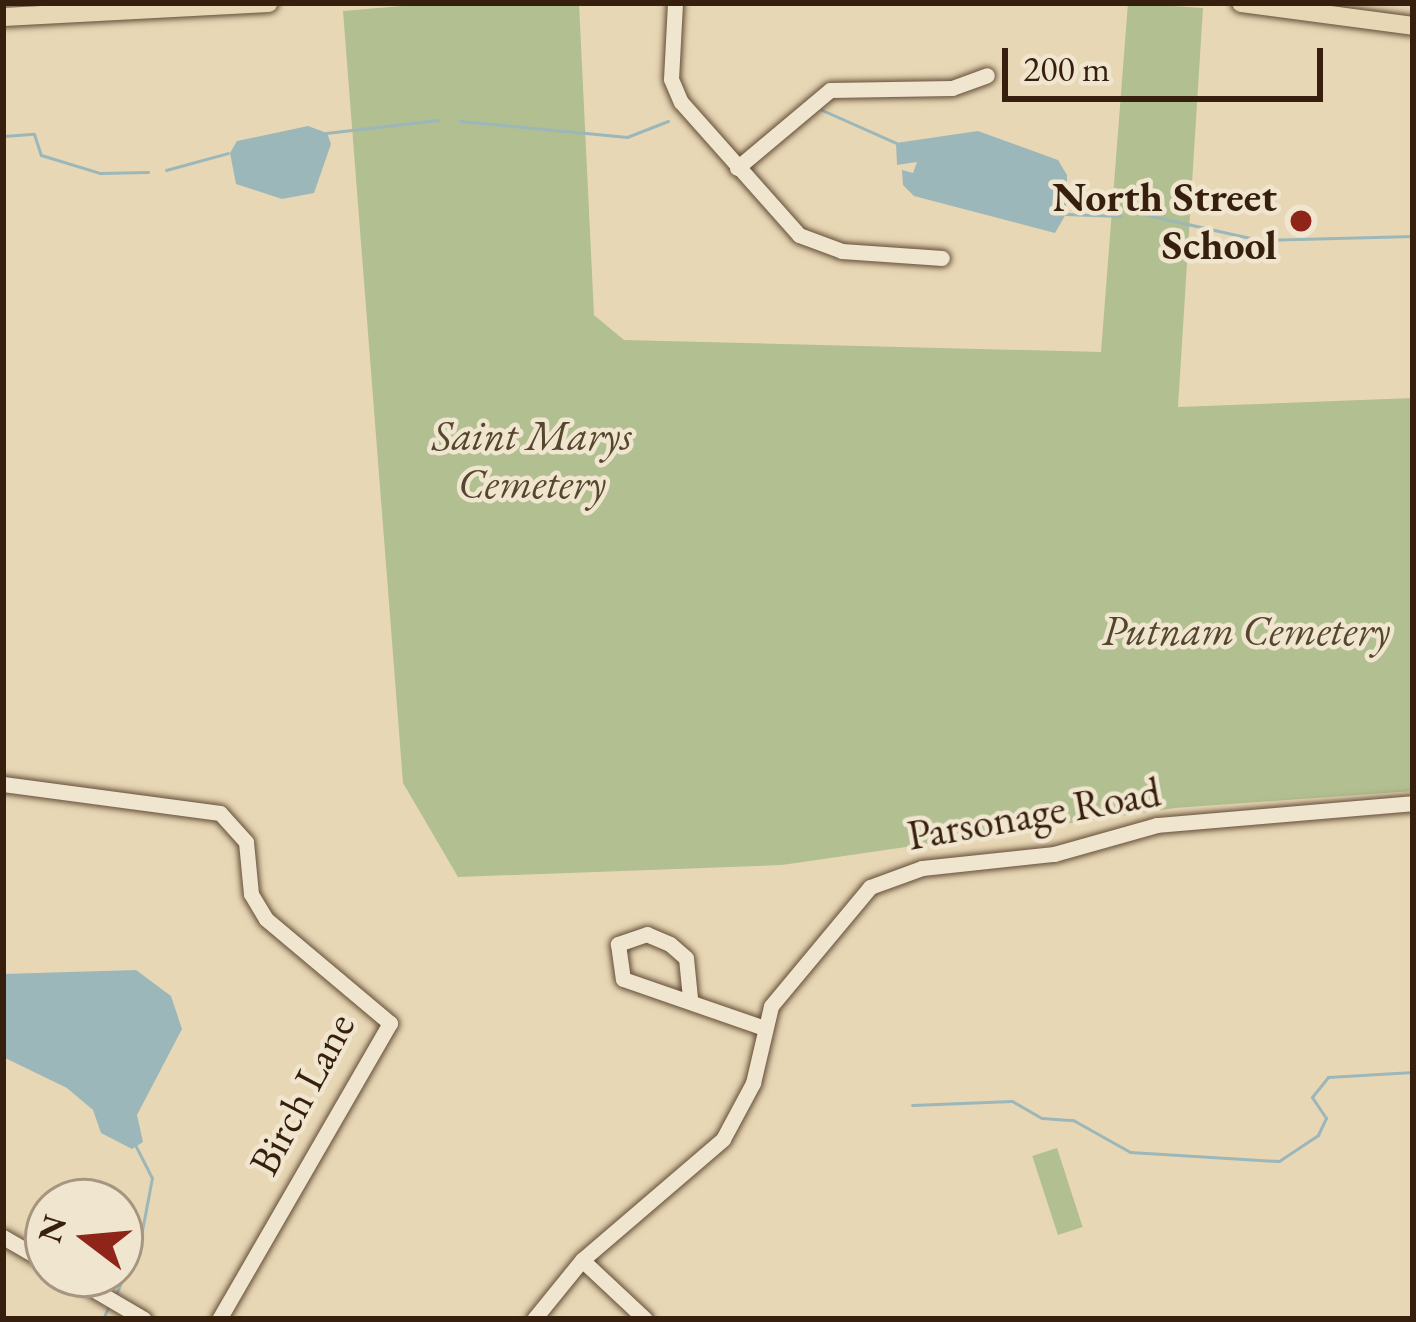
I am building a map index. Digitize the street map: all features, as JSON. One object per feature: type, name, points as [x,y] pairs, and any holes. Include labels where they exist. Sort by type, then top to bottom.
[{"type":"main road","points":[[3,16],[269,3]]},
{"type":"main road","points":[[1240,3],[1413,26]]},
{"type":"street","points":[[676,3],[671,79],[696,127],[799,235],[842,251],[942,258]]},
{"type":"street","points":[[737,168],[830,90],[952,88],[987,75]]},
{"type":"street","name":"Birch Lane","points":[[3,784],[220,813],[246,842],[251,894],[266,919],[390,1023],[219,1319]]},
{"type":"street","name":"Parsonage Road","points":[[534,1319],[582,1260],[723,1139],[753,1083],[762,1027],[854,900],[904,872],[1054,854],[1157,825],[1413,803]]},
{"type":"street","points":[[690,998],[686,958],[670,944],[647,934],[618,944],[622,979],[690,998],[762,1027]]},
{"type":"street","points":[[582,1260],[645,1319]]},
{"type":"street","points":[[108,1298],[144,1319]]},
{"type":"green space","points":[[438,3],[579,3],[594,315],[624,340],[1101,352],[1128,3],[1203,8],[1178,407],[1413,398],[1413,791],[1175,808],[782,865],[458,877],[403,783],[343,11]]},
{"type":"green space","points":[[1057,1148],[1083,1227],[1058,1235],[1032,1156]]},
{"type":"water","points":[[308,126],[327,133],[331,144],[314,193],[282,199],[236,184],[230,153],[237,141]]},
{"type":"water","points":[[978,131],[1058,160],[1067,175],[1066,214],[1055,233],[914,196],[903,185],[902,170],[913,173],[917,162],[897,165],[896,143]]},
{"type":"water","points":[[136,970],[171,996],[182,1029],[137,1115],[143,1142],[132,1149],[101,1133],[93,1110],[67,1088],[3,1057],[3,974]]},
{"type":"waterway","points":[[822,110],[896,143]]},
{"type":"waterway","points":[[326,133],[438,120]]},
{"type":"waterway","points":[[460,121],[627,137],[668,121]]},
{"type":"waterway","points":[[3,136],[34,134],[41,155],[100,173],[148,172]]},
{"type":"waterway","points":[[166,170],[228,153]]},
{"type":"waterway","points":[[1138,213],[1259,240],[1413,236]]},
{"type":"waterway","points":[[1065,214],[1121,216]]},
{"type":"waterway","points":[[912,1105],[1012,1101],[1042,1118],[1073,1120],[1130,1152],[1279,1161],[1318,1135],[1326,1118],[1312,1097],[1328,1077],[1413,1072]]},
{"type":"waterway","points":[[135,1144],[152,1178],[144,1220]]},
{"type":"waterway","points":[[103,1319],[108,1308]]},
{"type":"place","name":"North Street School","points":[[1301,221]]},
{"type":"park label","name":"Saint Marys Cemetery","points":[[532,460]]},
{"type":"park label","name":"Putnam Cemetery","points":[[1246,631]]}]
